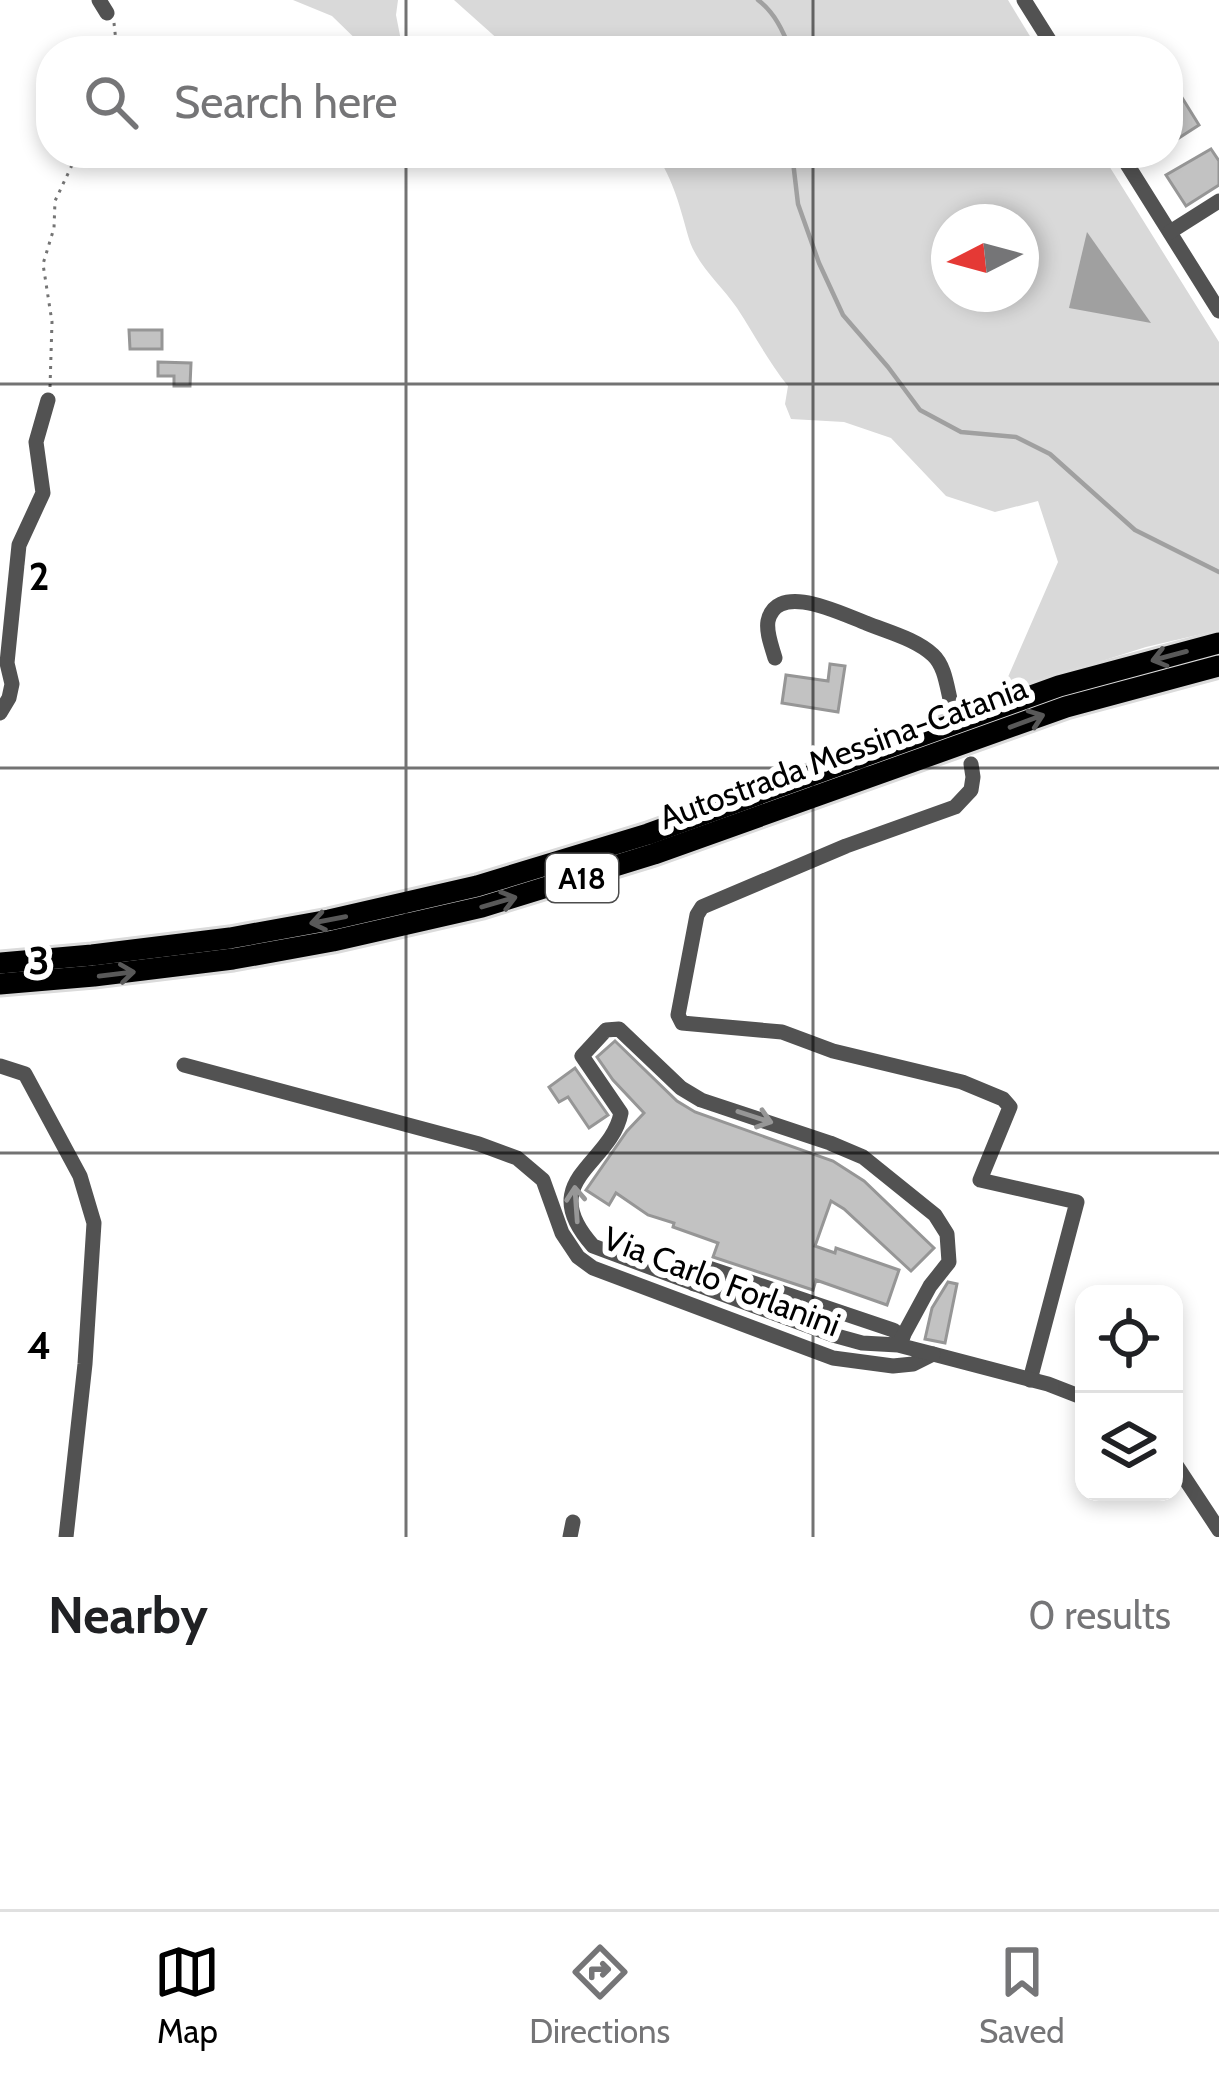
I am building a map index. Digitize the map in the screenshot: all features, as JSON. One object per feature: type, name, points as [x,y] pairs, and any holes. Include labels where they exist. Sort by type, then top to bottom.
[{"type":"highway","name":"Autostrada Messina-Catania","points":[[963,733],[1059,686],[1219,643]]},
{"type":"highway","name":"Autostrada Messina-Catania","points":[[0,963],[230,938],[436,896],[584,855],[963,733],[1219,666]]},
{"type":"highway","name":"Autostrada Messina-Catania","points":[[0,984],[233,958],[442,917],[590,876],[894,757]]},
{"type":"street","points":[[1027,1],[1047,36]]},
{"type":"street","points":[[1129,168],[1219,310]]},
{"type":"street","points":[[1170,232],[1219,201]]},
{"type":"street","points":[[0,713],[12,684],[7,663],[19,545],[43,493],[36,442],[49,400]]},
{"type":"street","points":[[775,658],[767,628],[769,616],[786,603],[814,602],[910,641],[935,657],[942,668],[974,777],[955,807],[846,846],[702,907],[678,1015],[682,1023],[782,1032],[833,1051],[962,1082],[1003,1099],[1010,1107],[980,1180],[1077,1202],[1030,1380]]},
{"type":"street","points":[[894,757],[963,733]]},
{"type":"street","points":[[900,1341],[949,1262],[946,1234],[935,1215],[862,1157],[701,1100],[681,1088],[619,1029],[606,1030],[582,1056],[621,1113],[618,1127],[572,1190],[574,1216],[593,1246],[848,1339],[900,1341],[933,1354]]},
{"type":"street","name":"Via Carlo Forlanini","points":[[184,1065],[517,1158],[543,1180],[562,1233],[578,1257],[593,1268],[833,1358],[893,1366],[913,1364],[933,1354],[1075,1394]]},
{"type":"street","points":[[0,1066],[26,1074],[80,1176],[94,1223],[86,1364],[67,1537]]},
{"type":"street","points":[[1183,1476],[1219,1530]]},
{"type":"path","points":[[103,6],[115,36]]},
{"type":"path","points":[[49,400],[52,322],[43,264],[55,228],[55,201],[71,168]]},
{"type":"shaded area","points":[[293,0],[398,0],[400,36],[353,36],[332,16]]},
{"type":"shaded area","points":[[454,0],[1008,0],[1030,36],[494,36]]},
{"type":"shaded area","points":[[664,168],[1110,168],[1219,342],[1219,630],[1146,647],[1001,693],[1058,562],[1038,501],[995,512],[946,496],[891,438],[844,422],[791,419],[785,404],[788,386],[689,239]]},
{"type":"shaded area","points":[[1087,232],[1151,323],[1069,308]]},
{"type":"building","points":[[1183,99],[1199,125],[1183,135]]},
{"type":"building","points":[[1211,149],[1219,161],[1219,185],[1186,206],[1166,175]]},
{"type":"building","points":[[129,330],[162,330],[162,349],[130,349]]},
{"type":"building","points":[[158,362],[191,363],[190,386],[174,386],[174,376],[158,376]]},
{"type":"building","points":[[830,664],[845,666],[838,712],[782,703],[786,675],[828,681]]},
{"type":"building","points":[[615,1041],[677,1101],[695,1112],[833,1161],[864,1181],[934,1248],[911,1271],[831,1201],[815,1246],[835,1253],[836,1248],[899,1270],[887,1305],[816,1280],[813,1290],[713,1257],[718,1243],[648,1215],[616,1193],[609,1205],[586,1190],[644,1113],[597,1057]]},
{"type":"building","points":[[575,1068],[608,1115],[589,1128],[568,1097],[559,1102],[549,1087]]},
{"type":"building","points":[[948,1282],[957,1284],[945,1343],[925,1339],[932,1308]]},
{"type":"waterway","points":[[758,0],[785,36]]},
{"type":"waterway","points":[[794,168],[798,204],[843,315],[920,410],[961,432],[1016,437],[1050,454],[1135,530],[1219,572]]}]
